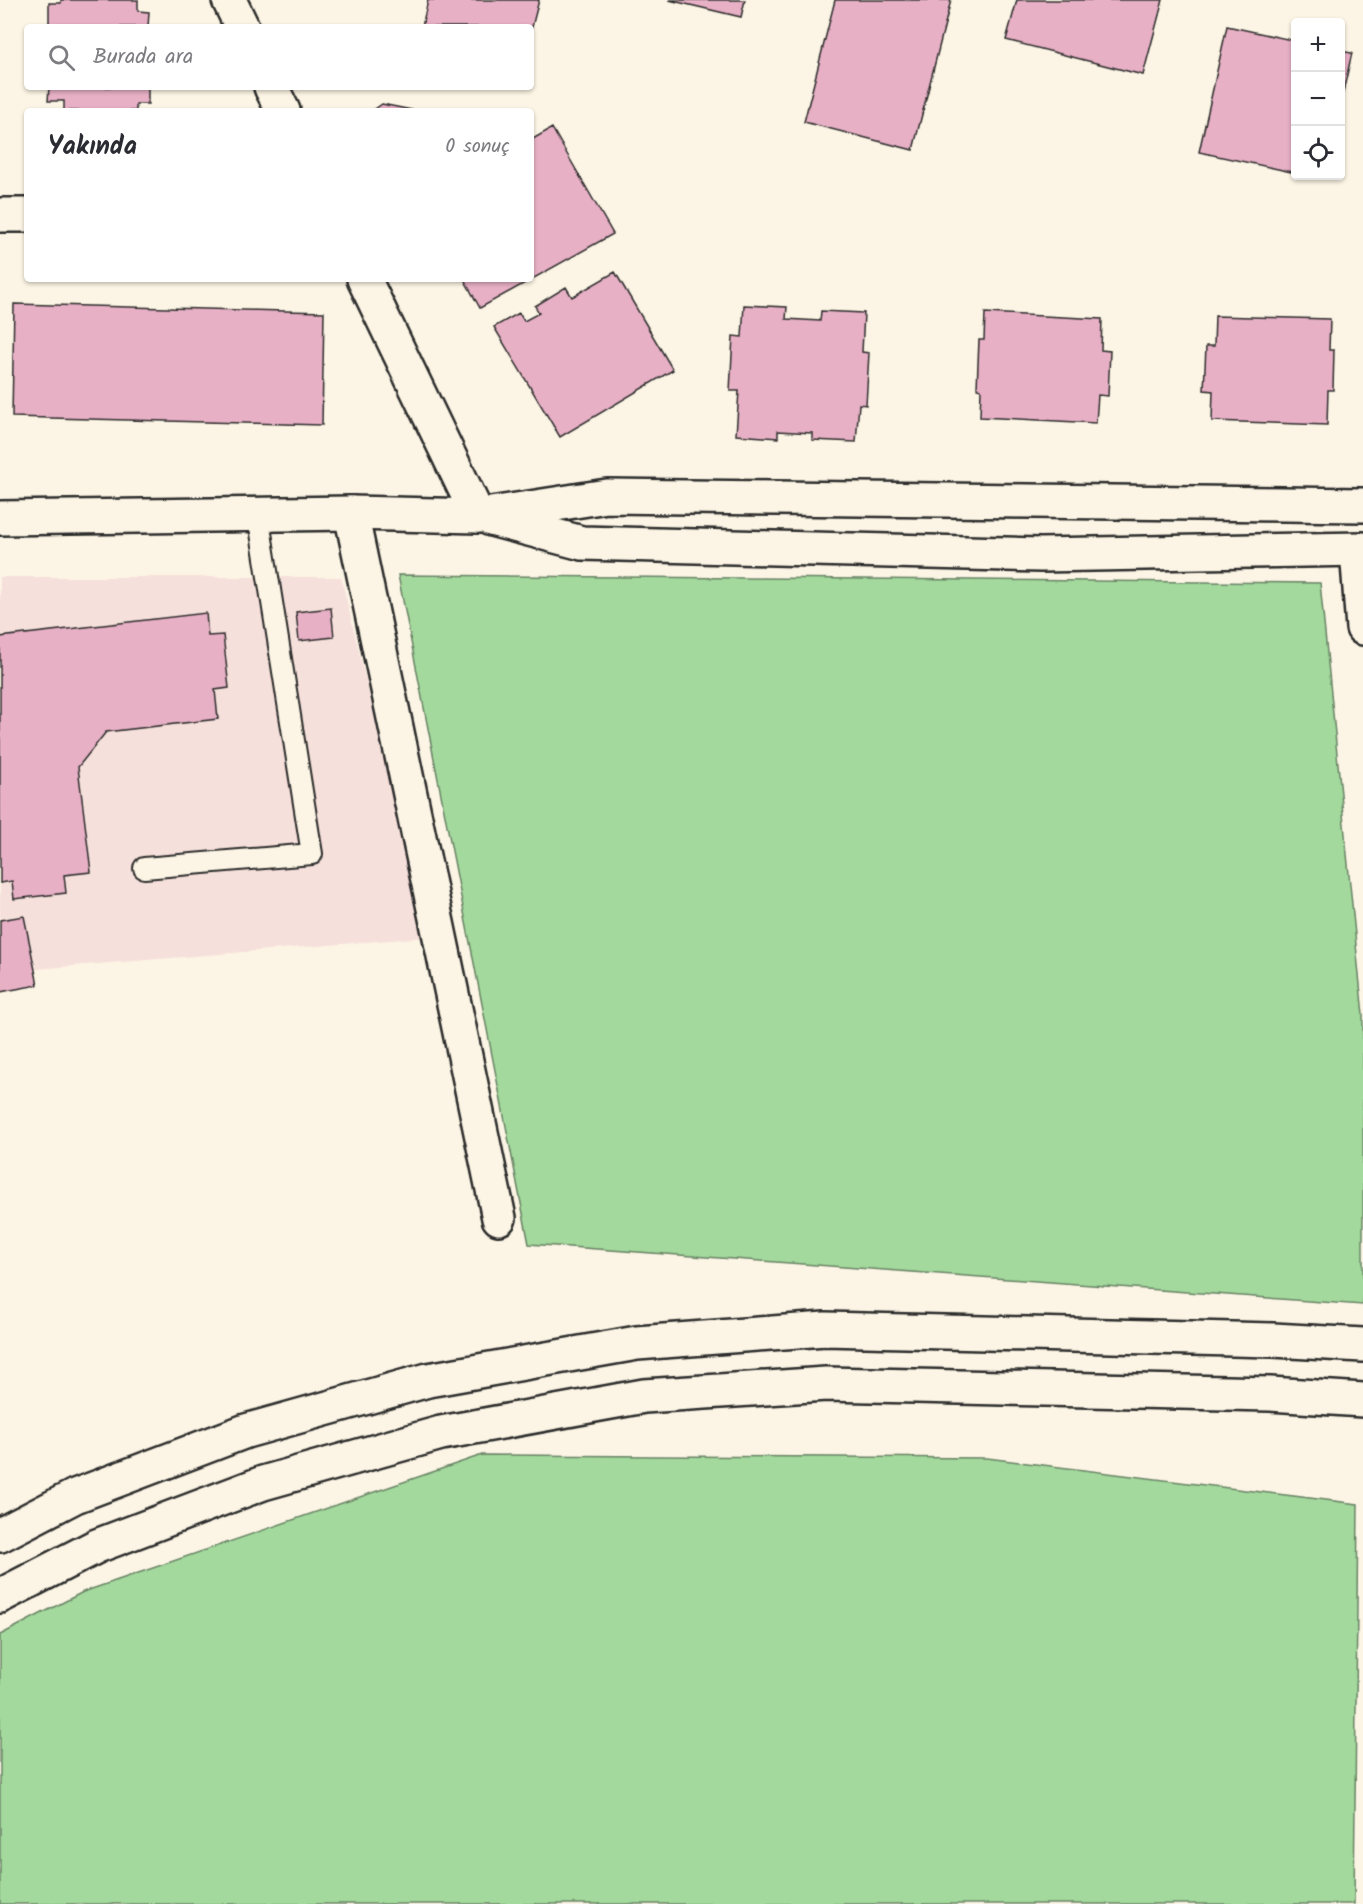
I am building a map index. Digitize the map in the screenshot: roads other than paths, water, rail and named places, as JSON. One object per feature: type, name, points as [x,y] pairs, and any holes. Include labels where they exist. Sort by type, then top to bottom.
[{"type":"street","points":[[229,0],[241,24]]},
{"type":"street","points":[[272,90],[282,108]]},
{"type":"street","points":[[0,215],[24,215]]},
{"type":"street","points":[[365,282],[478,516],[582,543],[1041,555],[1360,550],[1363,628]]},
{"type":"street","points":[[0,518],[351,513],[478,516],[607,496],[1363,505]]},
{"type":"street","points":[[351,513],[499,1218]]},
{"type":"street","points":[[0,1535],[75,1496],[246,1431],[428,1380],[637,1343],[825,1329],[1273,1340],[1363,1346]]},
{"type":"street","points":[[0,1596],[97,1546],[263,1483],[441,1433],[644,1396],[826,1384],[1270,1394],[1363,1400]]},
{"type":"lane","points":[[144,868],[312,854],[258,514]]}]
